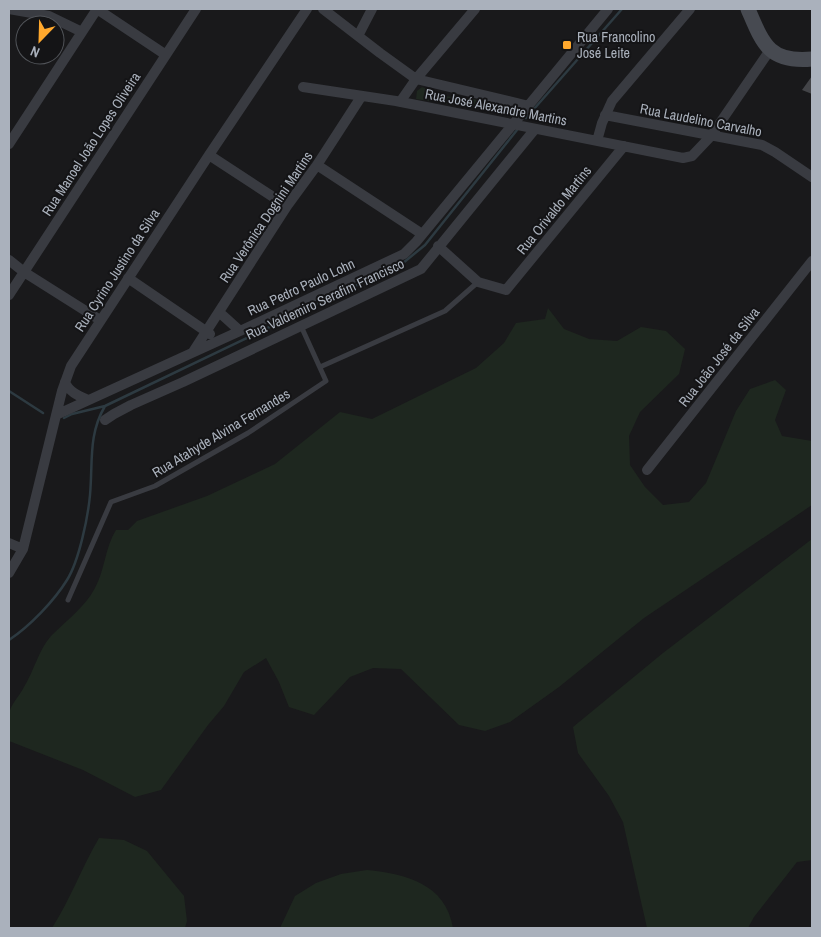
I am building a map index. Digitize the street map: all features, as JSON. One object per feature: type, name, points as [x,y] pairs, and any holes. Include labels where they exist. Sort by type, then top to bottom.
[{"type":"main road","points":[[748,9],[759,36],[770,50],[788,58],[812,60]]},
{"type":"street","points":[[9,9],[50,16],[82,32]]},
{"type":"street","points":[[9,144],[97,9],[166,55]]},
{"type":"street","name":"Rua Manoel João Lopes Oliveira","points":[[9,295],[196,9]]},
{"type":"street","name":"Rua Cyrino Justino da Silva","points":[[9,573],[23,549],[65,382],[76,358],[307,9]]},
{"type":"street","points":[[323,9],[416,79]]},
{"type":"street","points":[[358,36],[372,9]]},
{"type":"street","points":[[400,102],[416,79],[475,9]]},
{"type":"street","points":[[514,125],[608,9]]},
{"type":"street","points":[[597,141],[605,115],[612,101],[690,9]]},
{"type":"street","points":[[710,136],[770,50]]},
{"type":"street","name":"Rua José Alexandre Martins","points":[[416,79],[529,106]]},
{"type":"street","name":"Rua José Alexandre Martins","points":[[304,87],[400,102],[683,158],[692,156],[710,136]]},
{"type":"street","name":"Rua Verônica Dognini Martins","points":[[193,352],[287,206],[317,165],[361,97]]},
{"type":"street","name":"Rua Laudelino Carvalho","points":[[605,115],[753,143],[768,148],[812,178]]},
{"type":"street","name":"Rua Pedro Paulo Lohn","points":[[56,415],[404,254],[411,249],[514,125]]},
{"type":"street","name":"Rua Valdemiro Serafim Francisco","points":[[105,420],[300,325],[421,269],[535,129]]},
{"type":"street","name":"Rua Orivaldo Martins","points":[[478,282],[506,290],[624,146]]},
{"type":"street","points":[[209,155],[287,206]]},
{"type":"street","points":[[317,165],[422,234]]},
{"type":"street","points":[[438,246],[478,282]]},
{"type":"street","points":[[9,260],[24,272],[100,320]]},
{"type":"street","name":"Rua João José da Silva","points":[[647,470],[812,261]]},
{"type":"street","points":[[128,278],[219,340]]},
{"type":"street","points":[[220,312],[240,331]]},
{"type":"street","points":[[65,382],[74,393],[88,400]]},
{"type":"street","points":[[9,543],[23,549]]},
{"type":"lane","points":[[300,325],[320,367],[445,311],[478,282]]},
{"type":"lane","name":"Rua Atahyde Alvina Fernandes","points":[[68,600],[111,502],[155,486],[248,433],[326,381],[320,367]]},
{"type":"shaded area","points":[[422,87],[443,96],[467,98],[512,107],[513,114],[416,99],[417,91]]},
{"type":"shaded area","points":[[548,308],[564,329],[589,339],[617,341],[641,327],[666,331],[685,349],[679,374],[640,412],[629,436],[630,465],[645,487],[663,505],[689,502],[706,483],[736,411],[750,389],[775,380],[786,390],[775,420],[782,436],[812,441],[812,505],[644,618],[559,687],[510,722],[485,731],[459,725],[401,669],[373,668],[350,677],[314,715],[289,707],[279,682],[266,658],[244,672],[224,706],[161,790],[135,797],[83,770],[9,741],[8,721],[11,707],[51,636],[81,608],[91,595],[101,574],[109,544],[116,530],[128,530],[137,521],[207,496],[275,464],[340,412],[372,419],[476,368],[504,343],[516,323],[545,319]]},
{"type":"shaded area","points":[[812,539],[812,860],[797,862],[754,917],[748,928],[647,928],[623,822],[609,796],[578,753],[573,727],[663,653]]},
{"type":"shaded area","points":[[99,838],[124,840],[147,851],[184,896],[187,921],[185,928],[52,928]]},
{"type":"shaded area","points":[[367,870],[410,879],[433,891],[449,913],[453,928],[280,928],[295,896],[316,883],[341,874]]},
{"type":"building","points":[[812,76],[812,94],[802,90]]},
{"type":"waterway","points":[[526,118],[622,9]]},
{"type":"waterway","points":[[64,418],[72,414],[105,406],[403,263],[425,245],[517,130]]},
{"type":"waterway","points":[[9,391],[43,413]]},
{"type":"waterway","points":[[9,640],[25,628],[48,605],[62,588],[71,572],[79,551],[87,515],[92,449],[96,428],[105,406]]},
{"type":"place","name":"Rua Francolino José Leite","points":[[567,45]]}]
